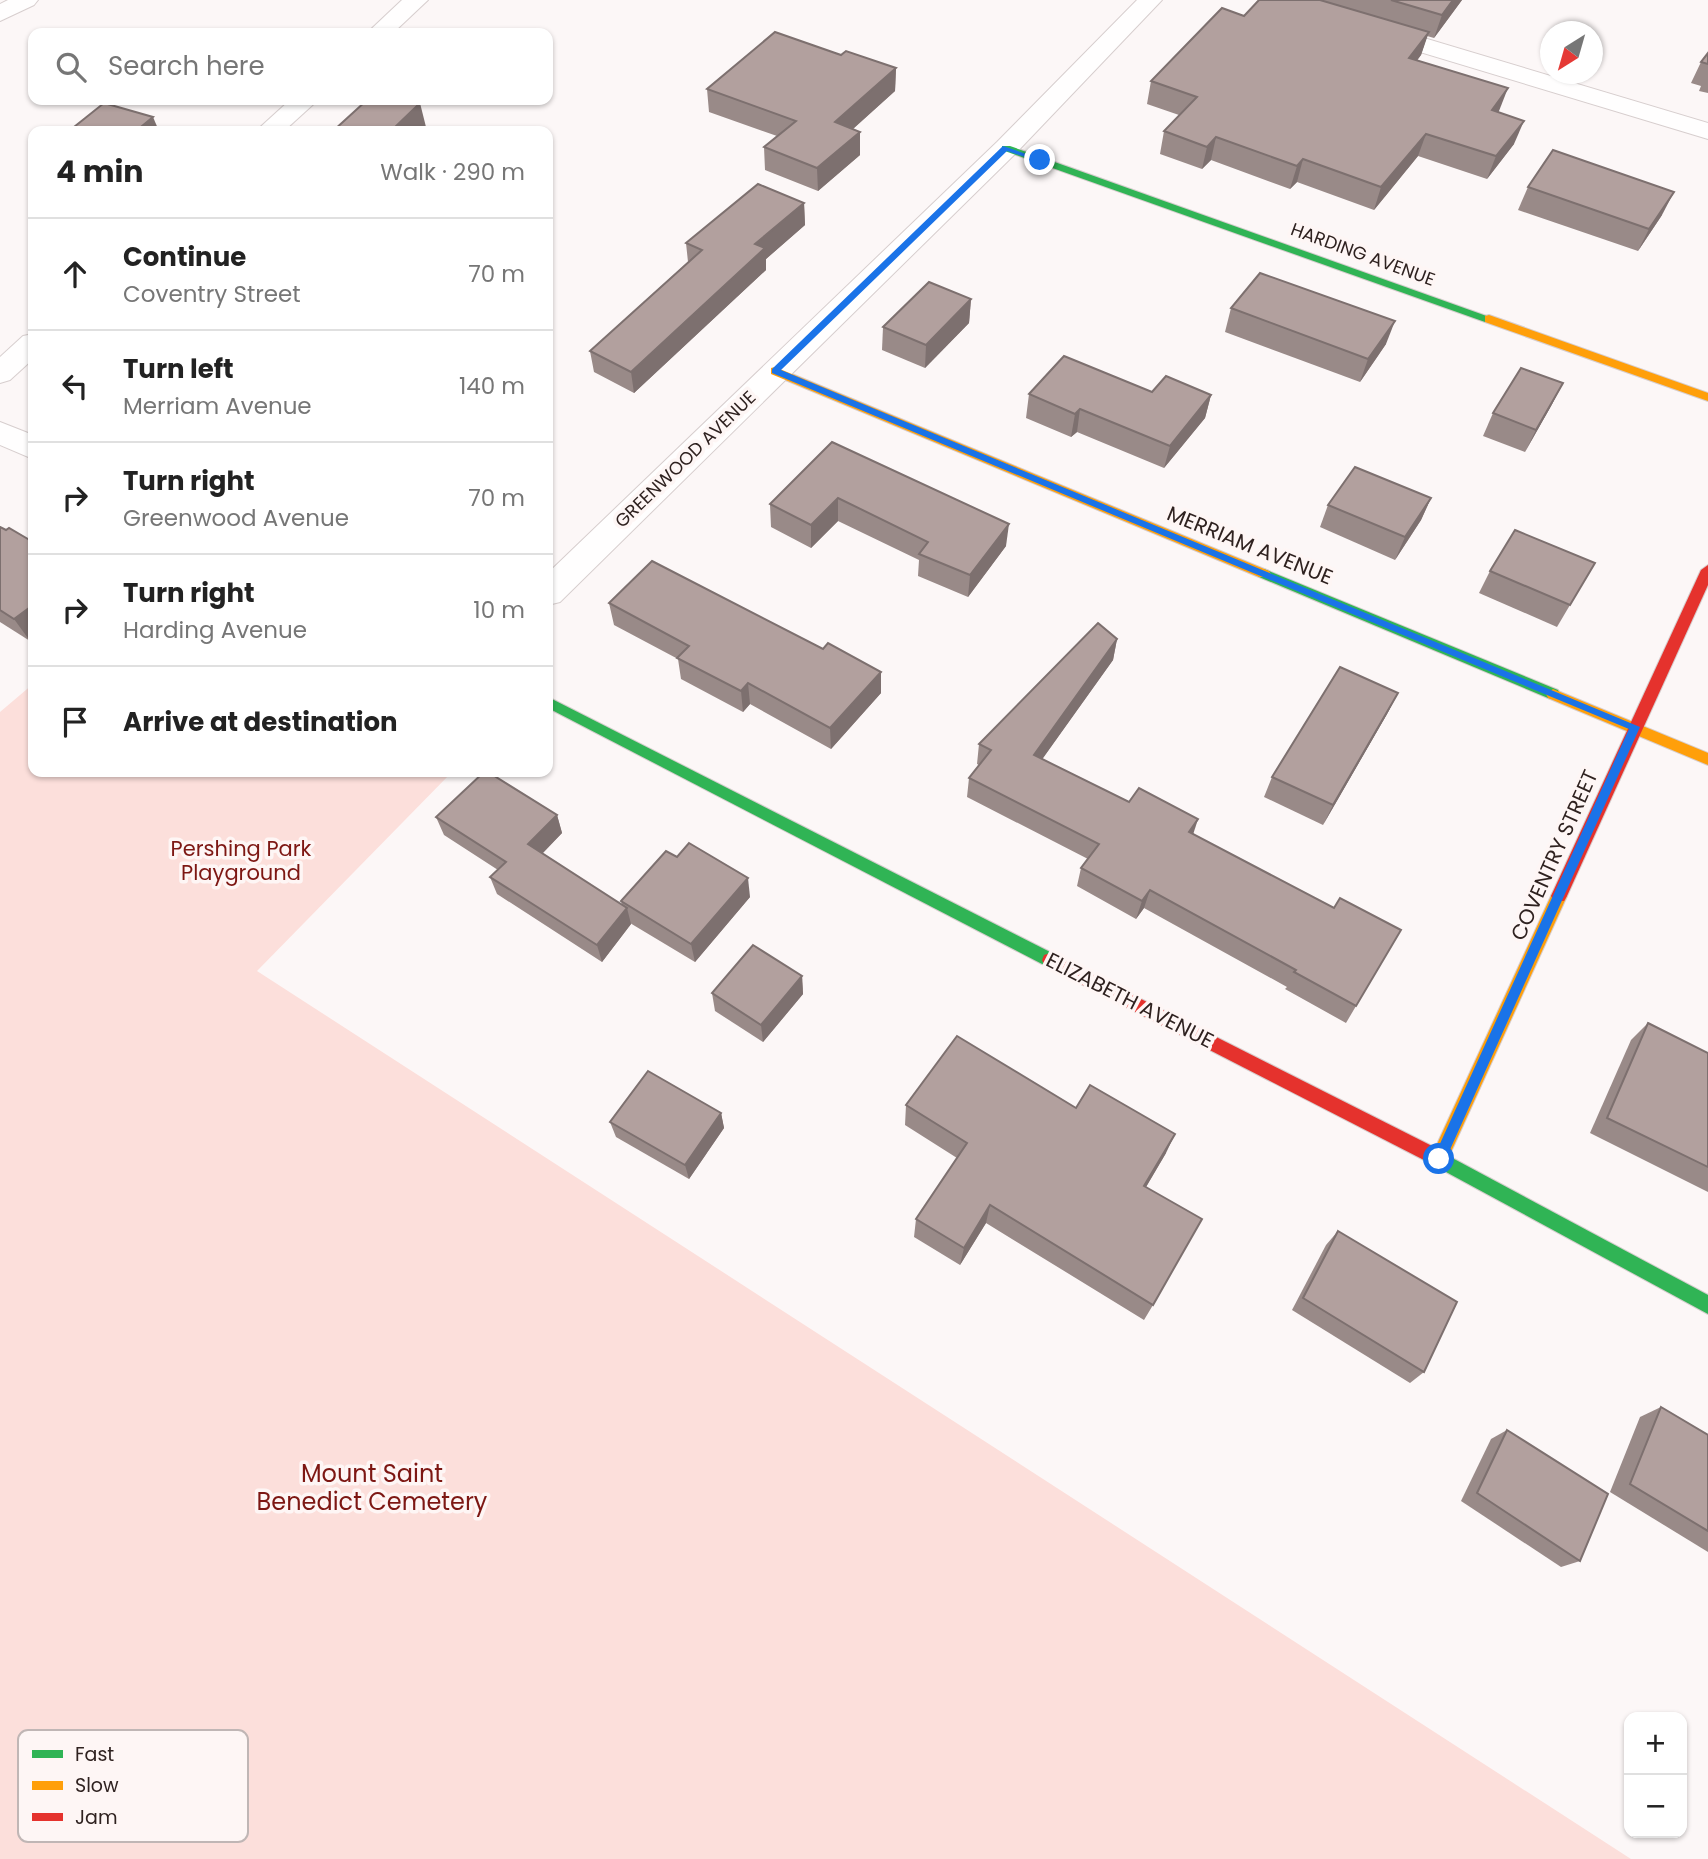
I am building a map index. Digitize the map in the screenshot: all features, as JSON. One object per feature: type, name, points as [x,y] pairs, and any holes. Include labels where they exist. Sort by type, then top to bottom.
[{"type":"street","points":[[0,14],[26,0]]},
{"type":"street","points":[[385,28],[416,0]]},
{"type":"street","name":"GREENWOOD AVENUE","points":[[553,588],[1006,148],[1150,0]]},
{"type":"street","points":[[1272,0],[1708,131]]},
{"type":"street","points":[[275,126],[298,105]]},
{"type":"street","name":"HARDING AVENUE","points":[[1006,148],[1708,397]]},
{"type":"street","points":[[0,373],[28,348]]},
{"type":"street","name":"MERRIAM AVENUE","points":[[775,371],[1708,759]]},
{"type":"street","points":[[0,432],[28,446]]},
{"type":"street","name":"COVENTRY STREET","points":[[1439,1159],[1708,570]]},
{"type":"street","name":"ELIZABETH AVENUE","points":[[553,705],[1439,1159],[1708,1306]]},
{"type":"green space","name":"Mount Saint Benedict Cemetery","points":[[28,688],[28,777],[447,777],[257,971],[1631,1859],[0,1859],[0,712]]},
{"type":"building","points":[[1259,0],[1320,0],[1429,32],[1409,58],[1508,88],[1492,110],[1524,121],[1496,156],[1426,134],[1381,187],[1303,159],[1297,166],[1216,137],[1207,147],[1164,131],[1197,97],[1151,81],[1222,8],[1244,16]]},
{"type":"building","points":[[1391,0],[1453,0],[1442,15]]},
{"type":"building","points":[[775,32],[841,55],[846,51],[896,68],[835,122],[860,132],[817,168],[764,147],[796,121],[707,89]]},
{"type":"building","points":[[1708,53],[1708,64],[1701,62]]},
{"type":"building","points":[[102,105],[111,105],[153,117],[142,126],[75,126]]},
{"type":"building","points":[[362,105],[418,105],[396,126],[338,126]]},
{"type":"building","points":[[1553,150],[1674,192],[1649,229],[1528,187]]},
{"type":"building","points":[[758,184],[804,203],[755,244],[765,248],[631,372],[590,351],[702,250],[686,243]]},
{"type":"building","points":[[1260,273],[1395,321],[1368,359],[1231,308]]},
{"type":"building","points":[[929,282],[971,299],[926,345],[883,327]]},
{"type":"building","points":[[1064,356],[1152,392],[1166,376],[1211,395],[1170,446],[1080,409],[1075,414],[1029,394]]},
{"type":"building","points":[[1521,368],[1563,383],[1536,430],[1493,413]]},
{"type":"building","points":[[832,442],[1009,524],[970,575],[919,554],[928,542],[838,498],[811,525],[770,504]]},
{"type":"building","points":[[1355,467],[1431,498],[1405,537],[1328,505]]},
{"type":"building","points":[[0,527],[6,530],[9,528],[28,539],[28,609],[14,619],[0,610]]},
{"type":"building","points":[[1515,530],[1595,563],[1570,605],[1490,571]]},
{"type":"building","points":[[652,561],[823,649],[828,643],[881,672],[830,728],[748,683],[741,691],[677,658],[689,646],[609,603]]},
{"type":"building","points":[[1098,623],[1117,639],[1034,755],[1129,802],[1139,788],[1198,819],[1189,832],[1334,908],[1340,898],[1401,930],[1356,1006],[1150,890],[1142,901],[1081,868],[1099,844],[969,778],[991,750],[979,744]]},
{"type":"building","points":[[1340,667],[1398,693],[1333,805],[1272,777]]},
{"type":"building","points":[[479,777],[496,777],[557,815],[528,844],[627,908],[597,945],[490,877],[506,862],[436,817]]},
{"type":"building","points":[[689,843],[748,878],[691,944],[621,901],[666,851],[677,857]]},
{"type":"building","points":[[753,945],[802,976],[761,1025],[712,993]]},
{"type":"building","points":[[1648,1023],[1708,1053],[1708,1167],[1607,1118]]},
{"type":"building","points":[[957,1036],[1076,1108],[1090,1085],[1175,1134],[1144,1186],[1202,1219],[1153,1305],[990,1205],[964,1248],[916,1219],[967,1143],[906,1105]]},
{"type":"building","points":[[648,1071],[721,1113],[685,1165],[610,1122]]},
{"type":"building","points":[[1338,1231],[1457,1302],[1424,1372],[1303,1298]]},
{"type":"building","points":[[1661,1407],[1708,1435],[1708,1531],[1630,1484]]},
{"type":"building","points":[[1507,1430],[1608,1494],[1580,1561],[1477,1493]]},
{"type":"traffic: fast","points":[[1006,148],[1489,319]]},
{"type":"traffic: fast","points":[[1264,574],[1553,694]]},
{"type":"traffic: fast","points":[[553,705],[1050,960]]},
{"type":"traffic: fast","points":[[1428,1153],[1708,1305]]},
{"type":"traffic: slow","points":[[1489,319],[1708,397]]},
{"type":"traffic: slow","points":[[775,371],[1264,574]]},
{"type":"traffic: slow","points":[[1553,694],[1708,759]]},
{"type":"traffic: slow","points":[[1439,1159],[1559,896]]},
{"type":"traffic: jam","points":[[1559,896],[1708,570]]},
{"type":"traffic: jam","points":[[1050,960],[1428,1153]]},
{"type":"route","points":[[1040,160],[1006,148],[775,371],[1635,727],[1439,1159]]},
{"type":"park label","name":"Pershing Park Playground","points":[[241,860]]}]
